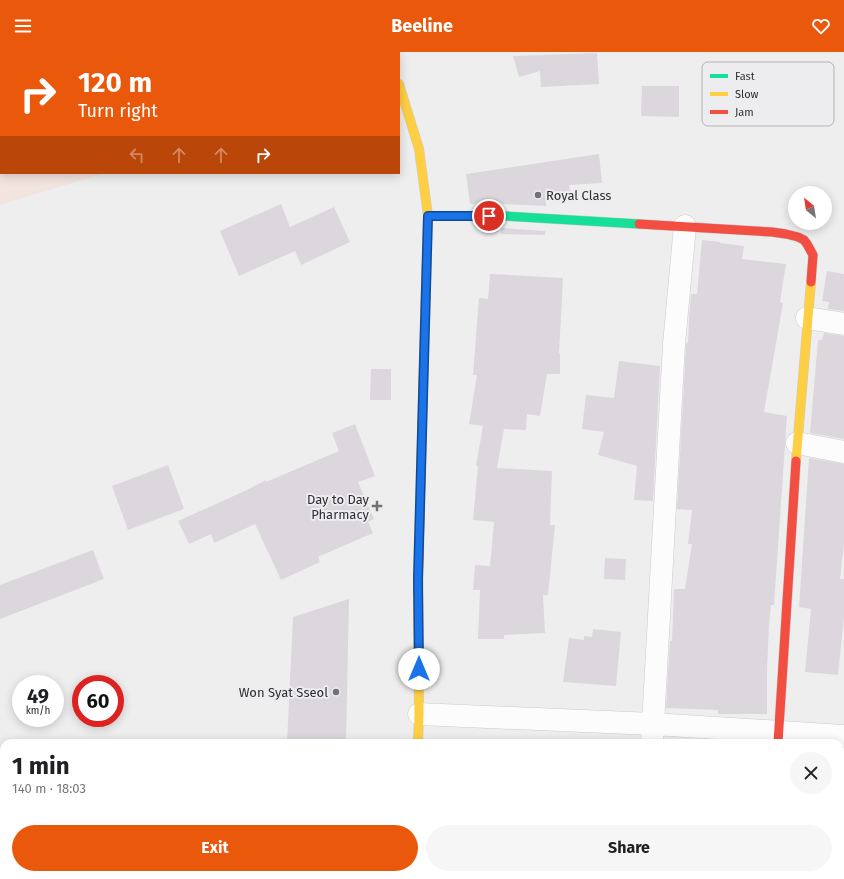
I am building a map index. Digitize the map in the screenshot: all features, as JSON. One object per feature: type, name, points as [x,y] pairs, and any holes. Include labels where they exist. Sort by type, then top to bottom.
[{"type":"street","points":[[400,87],[419,149],[428,216],[418,578],[418,739]]},
{"type":"street","points":[[428,216],[505,216],[754,230],[793,234],[803,239],[808,246],[813,255],[797,443],[778,738]]},
{"type":"street","points":[[652,734],[674,344],[685,226]]},
{"type":"street","points":[[808,318],[844,324]]},
{"type":"street","points":[[797,443],[844,452]]},
{"type":"street","points":[[419,714],[652,734],[778,738],[844,736]]},
{"type":"shaded area","points":[[0,174],[102,174],[0,205]]},
{"type":"building","points":[[597,53],[599,84],[541,87],[540,71],[519,77],[513,56]]},
{"type":"building","points":[[642,86],[679,86],[679,117],[641,116]]},
{"type":"building","points":[[599,154],[602,183],[569,185],[570,191],[546,195],[546,206],[501,204],[501,202],[491,204],[470,204],[466,174]]},
{"type":"building","points":[[281,204],[290,227],[334,207],[350,242],[301,265],[295,251],[239,276],[220,231]]},
{"type":"building","points":[[501,228],[545,231],[545,235],[501,234]]},
{"type":"building","points":[[702,240],[744,246],[742,259],[786,264],[780,302],[783,303],[764,412],[787,416],[774,605],[771,605],[769,625],[767,714],[718,714],[718,710],[666,708],[670,641],[672,641],[674,589],[685,589],[692,544],[688,544],[692,510],[677,509],[686,345],[688,343],[691,294],[697,294]]},
{"type":"building","points":[[827,271],[844,274],[844,311],[828,309],[829,302],[822,301]]},
{"type":"building","points":[[490,274],[563,278],[559,353],[560,374],[547,374],[540,416],[527,414],[526,430],[504,429],[497,468],[552,471],[550,525],[555,525],[548,595],[543,595],[545,633],[504,635],[504,639],[478,639],[480,590],[473,590],[475,565],[490,566],[494,522],[473,520],[478,466],[476,466],[483,426],[469,424],[477,375],[473,375],[479,298],[488,299]]},
{"type":"building","points":[[824,333],[844,336],[844,439],[810,433],[818,340],[822,340]]},
{"type":"building","points":[[619,361],[660,366],[653,501],[634,500],[637,466],[598,455],[604,432],[582,429],[586,395],[614,398]]},
{"type":"building","points":[[371,369],[391,369],[391,400],[370,400]]},
{"type":"building","points":[[355,424],[375,476],[358,482],[374,519],[368,522],[373,533],[318,557],[320,562],[281,580],[255,524],[214,543],[211,534],[189,544],[178,521],[266,480],[266,482],[339,451],[332,433]]},
{"type":"building","points":[[809,458],[844,464],[844,543],[840,579],[844,579],[844,617],[838,675],[805,672],[811,609],[799,607]]},
{"type":"building","points":[[168,465],[184,509],[128,530],[112,486]]},
{"type":"building","points":[[93,550],[104,579],[0,619],[0,585]]},
{"type":"building","points":[[605,558],[626,559],[625,580],[604,579]]},
{"type":"building","points":[[349,599],[346,739],[287,739],[293,617]]},
{"type":"building","points":[[593,629],[621,632],[616,686],[563,682],[569,638],[584,640],[584,636],[592,637]]},
{"type":"traffic: fast","points":[[428,216],[505,216],[639,224]]},
{"type":"traffic: slow","points":[[400,87],[419,149],[428,216],[424,354]]},
{"type":"traffic: slow","points":[[796,461],[811,282]]},
{"type":"traffic: slow","points":[[418,592],[418,739]]},
{"type":"traffic: jam","points":[[639,224],[772,232],[798,237],[804,240],[813,255],[811,282]]},
{"type":"traffic: jam","points":[[418,592],[424,354]]},
{"type":"traffic: jam","points":[[778,739],[796,461]]},
{"type":"place","name":"Royal Class","points":[[538,195]]},
{"type":"place","name":"Day to Day Pharmacy","points":[[377,506]]},
{"type":"place","name":"Won Syat Sseol","points":[[336,692]]},
{"type":"route","points":[[419,669],[418,578],[428,216],[489,216]]}]
